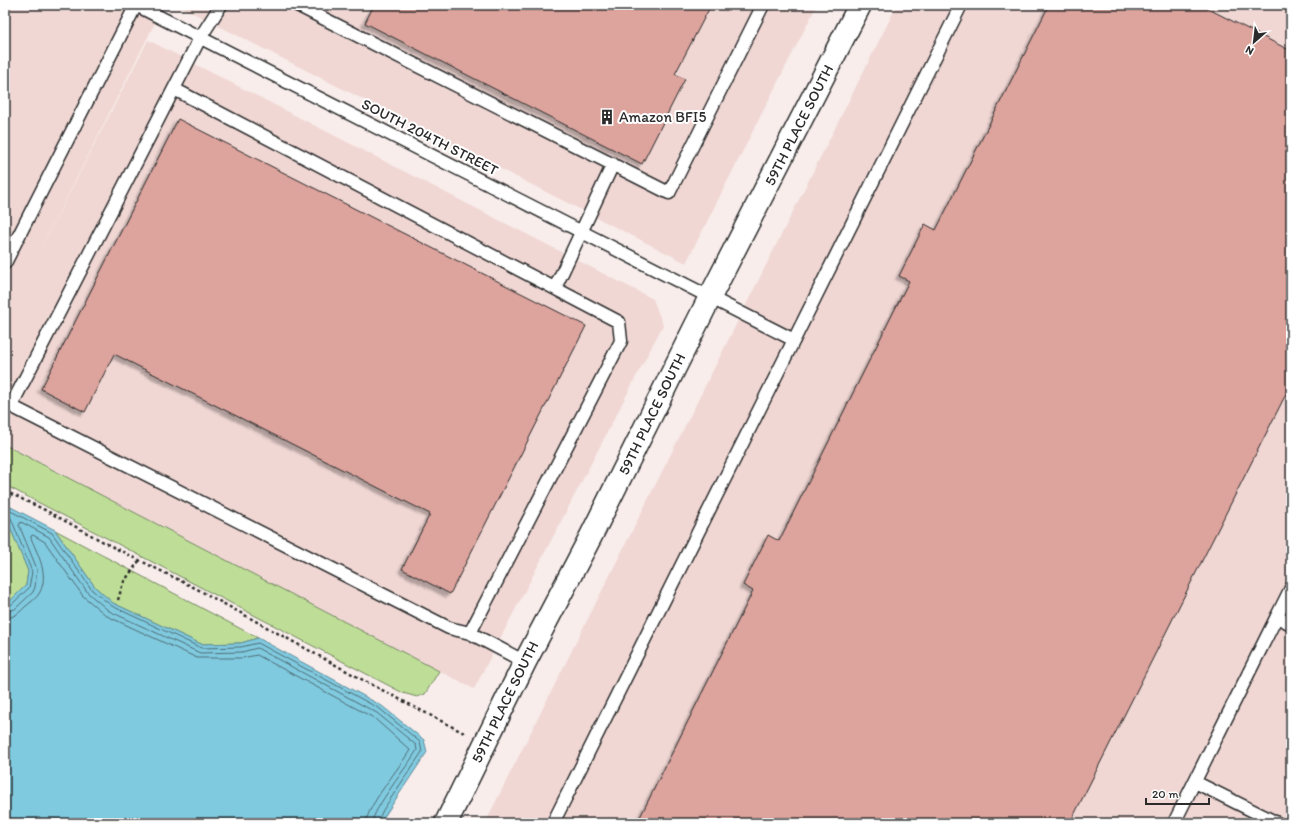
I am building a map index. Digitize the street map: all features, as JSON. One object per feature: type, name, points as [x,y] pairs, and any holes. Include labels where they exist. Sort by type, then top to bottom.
[{"type":"street","name":"59TH PLACE SOUTH","points":[[446,823],[525,662],[591,536],[710,298],[860,5]]},
{"type":"lane","points":[[5,263],[136,5]]},
{"type":"lane","name":"SOUTH 204TH STREET","points":[[136,5],[794,340]]},
{"type":"lane","points":[[221,5],[200,38],[11,406],[449,628],[470,633],[525,662]]},
{"type":"lane","points":[[297,5],[669,193],[763,5]]},
{"type":"lane","points":[[554,823],[961,5]]},
{"type":"lane","points":[[174,90],[619,322],[620,342],[470,633]]},
{"type":"lane","points":[[555,288],[613,164]]},
{"type":"lane","points":[[1174,823],[1291,588]]},
{"type":"lane","points":[[1277,616],[1291,624]]},
{"type":"lane","points":[[1195,782],[1277,823]]},
{"type":"path","points":[[5,491],[45,510],[140,561],[197,589],[485,744]]},
{"type":"path","points":[[118,600],[123,583],[140,561]]},
{"type":"shaded area","points":[[5,5],[164,5],[36,258],[148,40],[653,299],[663,325],[474,689],[5,445]]},
{"type":"shaded area","points":[[177,5],[817,5],[686,263]]},
{"type":"shaded area","points":[[897,5],[1291,5],[1291,823],[485,823]]},
{"type":"green space","points":[[5,445],[439,671],[425,694],[417,697],[403,693],[5,485]]},
{"type":"green space","points":[[5,515],[28,571],[26,585],[9,602],[5,604]]},
{"type":"green space","points":[[55,530],[258,638],[241,643],[201,644],[113,603],[95,587]]},
{"type":"water","points":[[5,504],[55,530],[95,587],[113,603],[201,644],[241,643],[258,638],[382,706],[424,740],[427,752],[380,823],[5,823],[5,604],[9,602],[26,585],[28,571],[5,515]]},
{"type":"building","name":"Amazon BFI5","points":[[374,5],[711,5],[675,74],[685,79],[642,164],[365,23]]},
{"type":"building","points":[[1049,5],[1201,5],[1291,51],[1291,384],[1070,823],[637,823],[753,591],[743,585],[768,535],[779,541],[909,281],[899,276],[925,224],[936,230]]},
{"type":"building","points":[[178,119],[586,326],[450,594],[402,569],[430,514],[114,354],[85,412],[41,389]]},
{"type":"place","name":"Amazon BFI5","points":[[607,117]]}]
